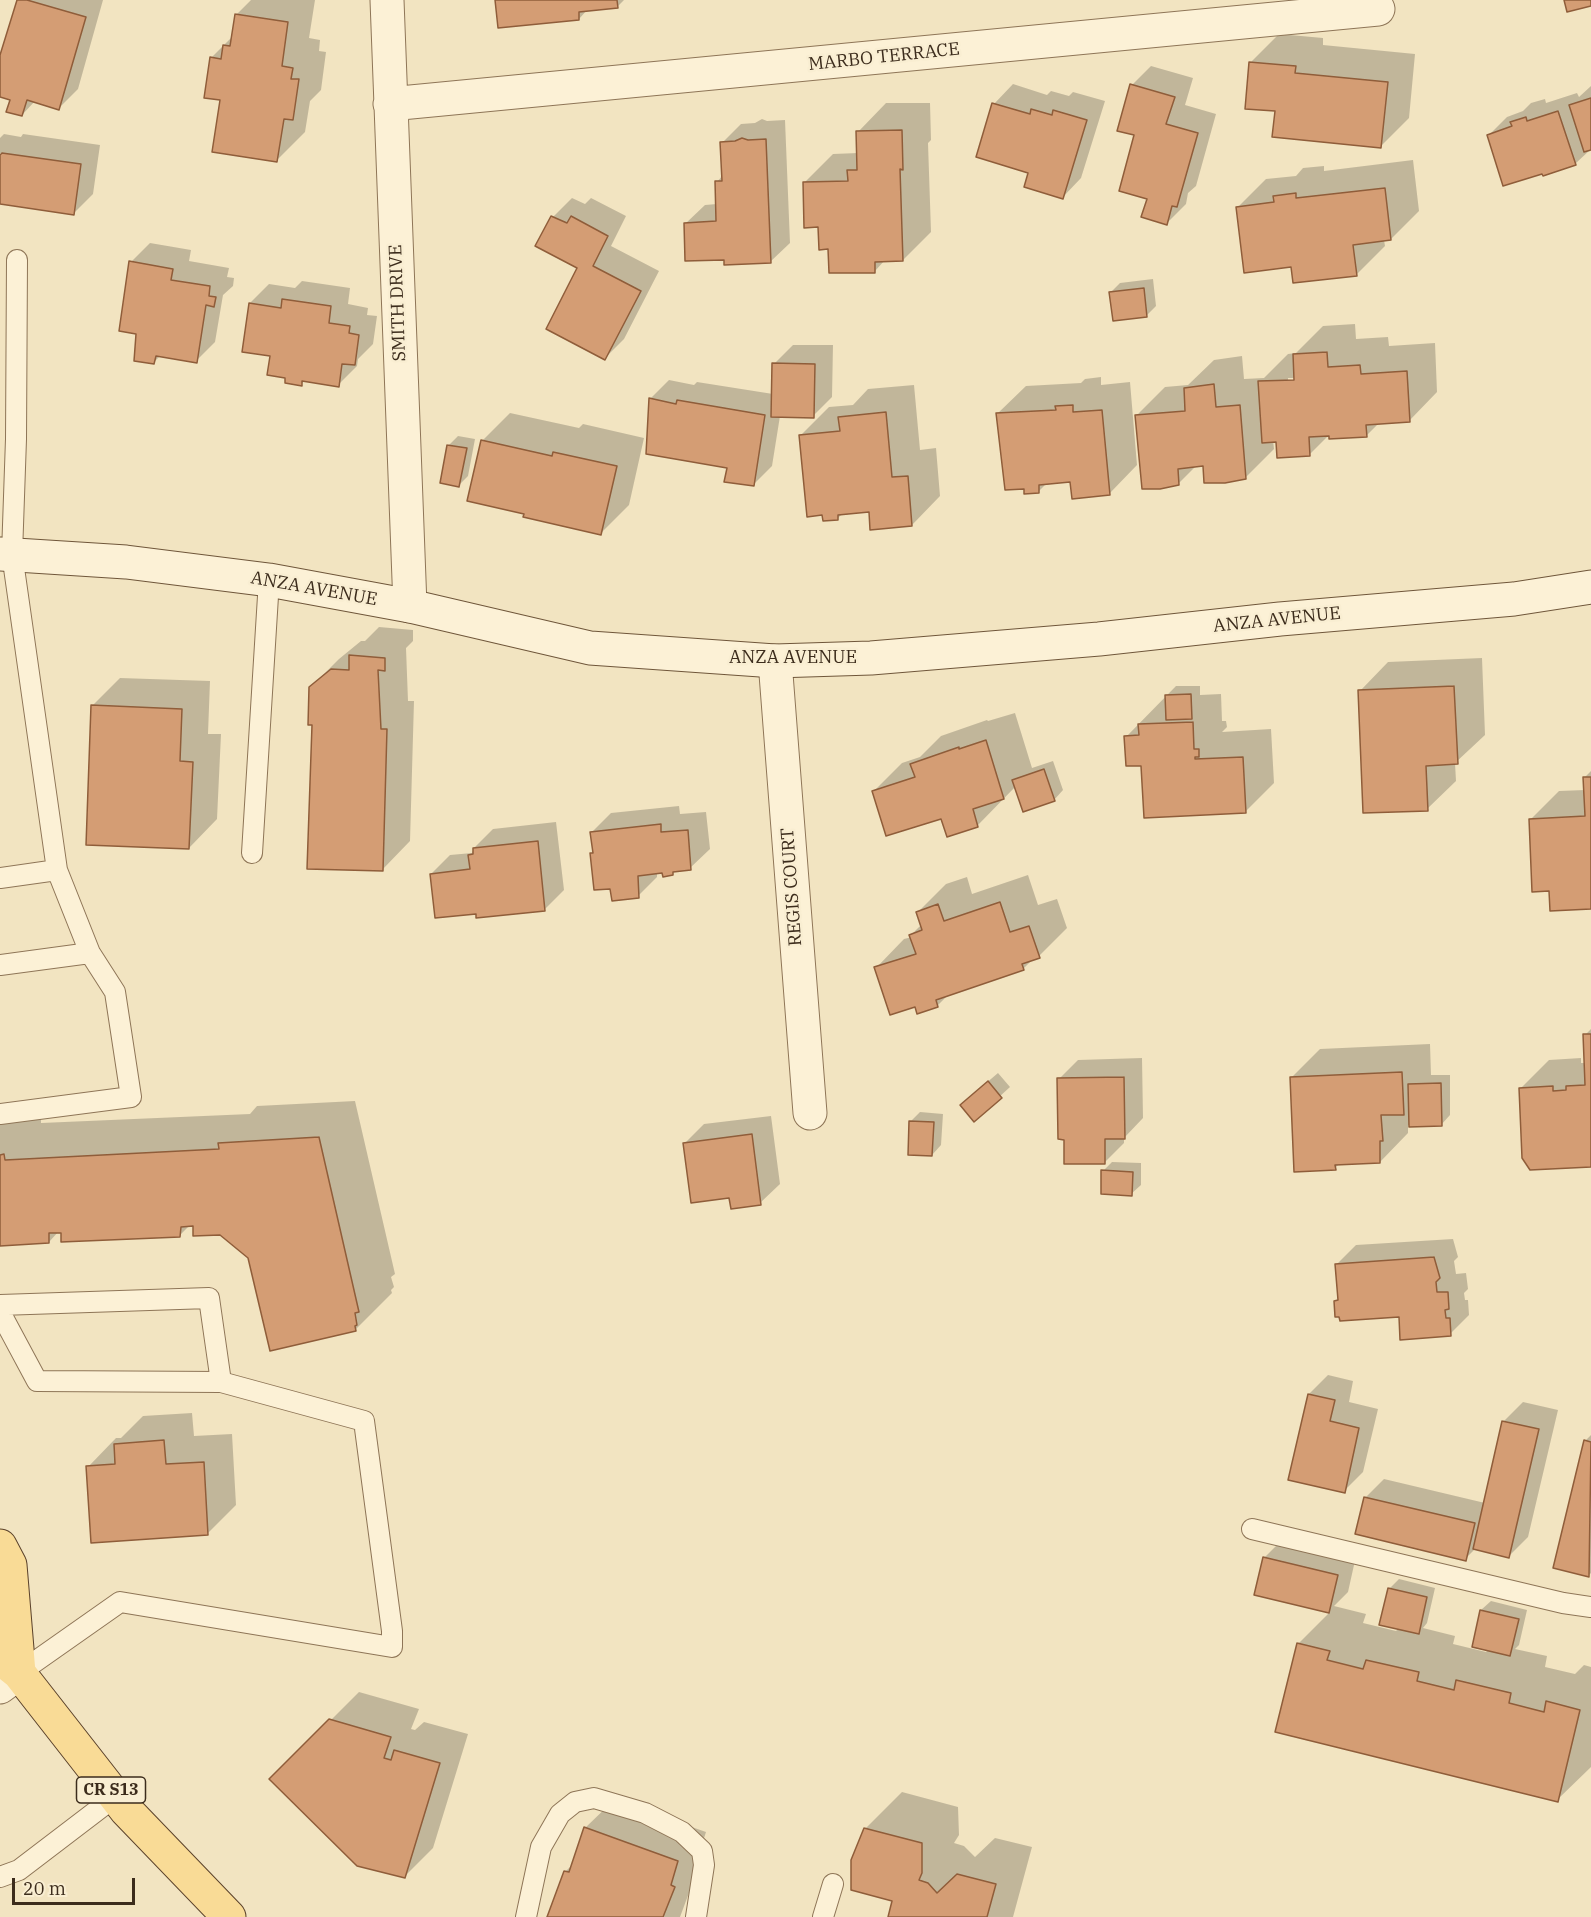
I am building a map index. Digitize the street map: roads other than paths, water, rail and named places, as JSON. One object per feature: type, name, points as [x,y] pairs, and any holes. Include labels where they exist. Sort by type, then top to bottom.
[{"type":"main road","points":[[0,1546],[10,1565],[6,1673]]},
{"type":"main road","name":"CR S13","points":[[6,1673],[126,1809],[229,1917]]},
{"type":"street","name":"SMITH DRIVE","points":[[387,0],[410,606]]},
{"type":"street","name":"MARBO TERRACE","points":[[390,104],[1378,9]]},
{"type":"street","name":"ANZA AVENUE","points":[[6,554],[126,562],[268,580],[410,606],[590,648],[775,661],[871,658],[1100,639],[1280,619],[1514,599],[1591,587]]},
{"type":"street","name":"REGIS COURT","points":[[775,661],[810,1113]]},
{"type":"lane","points":[[0,1114],[131,1097],[115,992],[90,953],[57,870],[6,554],[8,438],[17,260]]},
{"type":"lane","points":[[252,853],[268,580]]},
{"type":"lane","points":[[0,878],[57,870]]},
{"type":"lane","points":[[0,964],[90,953]]},
{"type":"lane","points":[[0,1305],[209,1298],[221,1382]]},
{"type":"lane","points":[[0,1312],[37,1381],[221,1382],[364,1421],[392,1631],[392,1647],[120,1602],[6,1673]]},
{"type":"lane","points":[[1252,1529],[1563,1603],[1591,1607]]},
{"type":"lane","points":[[0,1877],[19,1870],[116,1796]]},
{"type":"lane","points":[[526,1917],[541,1847],[560,1814],[575,1802],[594,1798],[645,1813],[682,1832],[702,1851],[705,1864],[696,1917]]},
{"type":"lane","points":[[824,1917],[833,1884]]}]
